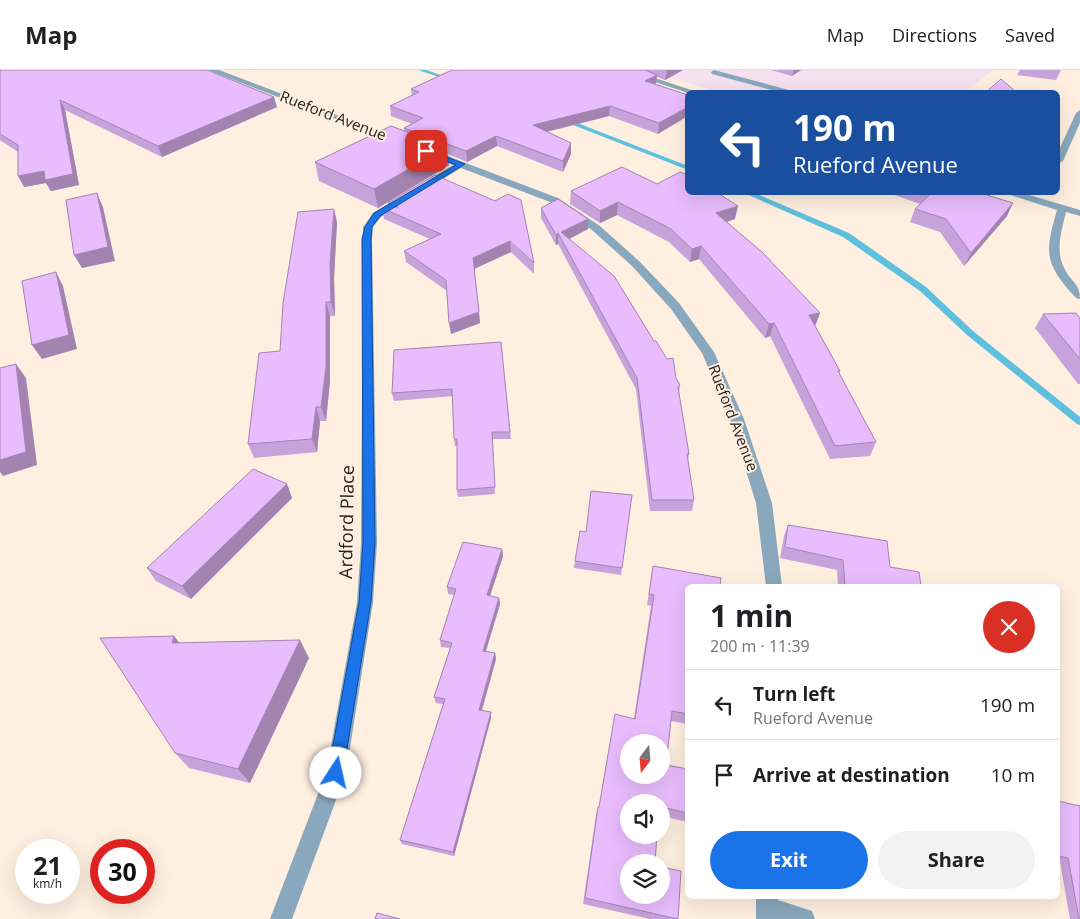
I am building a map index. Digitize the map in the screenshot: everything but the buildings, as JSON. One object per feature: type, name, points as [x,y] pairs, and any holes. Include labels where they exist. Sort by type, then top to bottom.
[{"type":"street","name":"Rueford Avenue","points":[[212,70],[554,200],[596,228],[636,264],[675,306],[708,352],[737,419],[764,503],[774,584]]},
{"type":"street","points":[[623,70],[687,90]]},
{"type":"street","points":[[715,72],[779,90]]},
{"type":"street","points":[[1060,157],[1080,113]]},
{"type":"street","name":"Ardford Place","points":[[281,919],[336,773],[365,602],[369,543],[366,239],[368,227],[377,215],[461,164]]},
{"type":"street","points":[[1027,195],[1041,197],[1062,208],[1080,213]]},
{"type":"street","points":[[1062,208],[1052,242],[1053,255],[1058,268],[1080,296]]},
{"type":"street","points":[[767,908],[804,919]]},
{"type":"shaded area","points":[[646,70],[993,70],[968,90],[711,90]]},
{"type":"waterway","points":[[421,70],[453,80]]},
{"type":"waterway","points":[[565,120],[685,167]]},
{"type":"waterway","points":[[752,195],[846,235],[923,289],[970,333],[1080,422]]},
{"type":"route","points":[[336,773],[365,602],[369,543],[366,239],[368,227],[377,215],[461,164],[426,151]]}]
